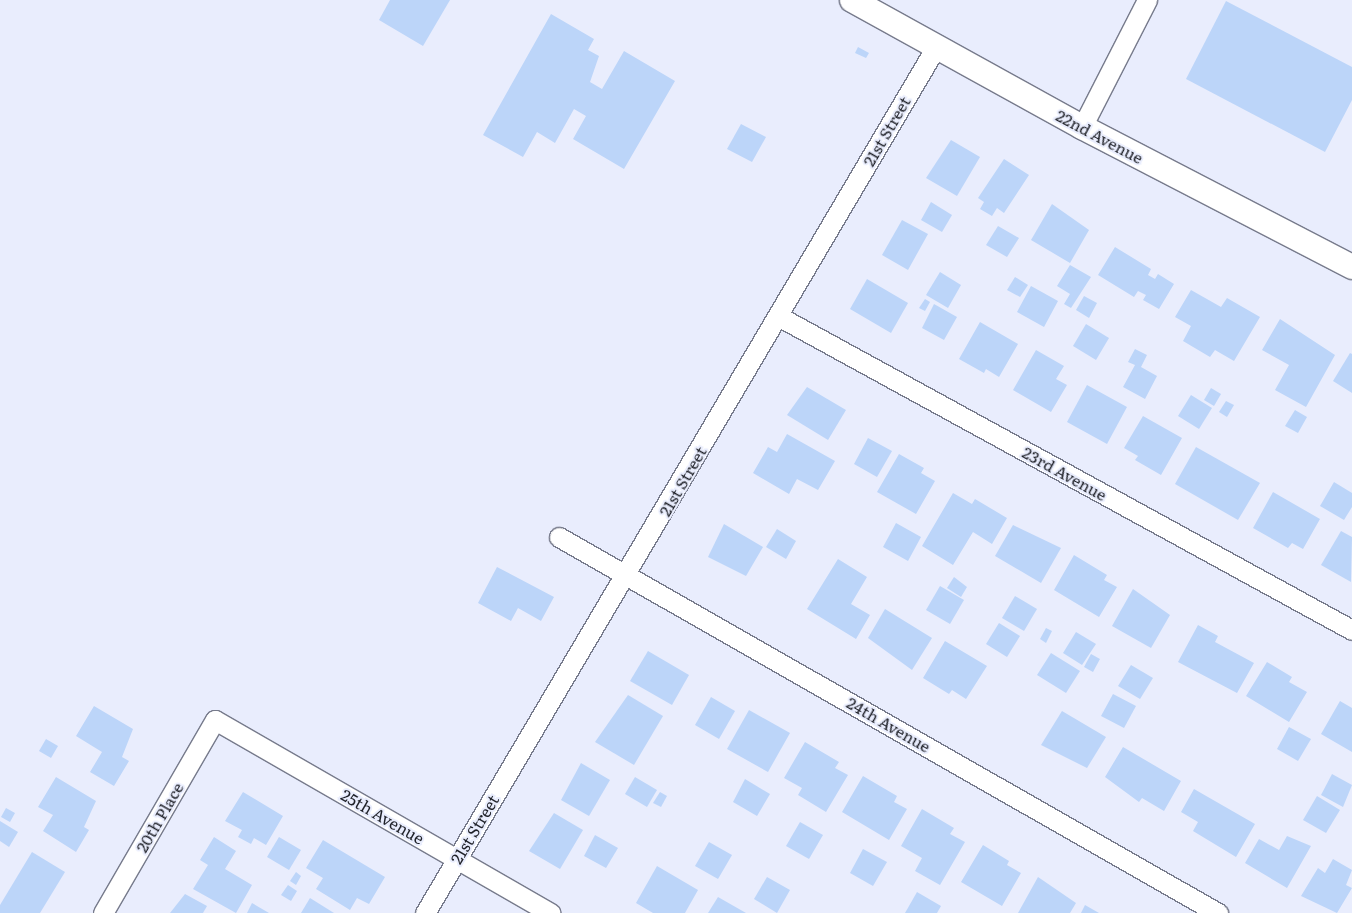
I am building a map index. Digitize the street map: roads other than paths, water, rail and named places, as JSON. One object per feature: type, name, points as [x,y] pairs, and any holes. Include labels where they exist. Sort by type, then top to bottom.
[{"type":"street","name":"22nd Avenue","points":[[852,0],[1082,126],[1352,266]]},
{"type":"street","points":[[1082,126],[1147,0]]},
{"type":"street","name":"21st Street","points":[[425,913],[628,574],[936,47]]},
{"type":"street","name":"23rd Avenue","points":[[778,316],[1352,630]]},
{"type":"street","name":"24th Avenue","points":[[558,537],[628,574],[1218,913]]},
{"type":"street","name":"25th Avenue","points":[[215,720],[550,913]]},
{"type":"street","name":"20th Place","points":[[104,913],[215,720]]}]
